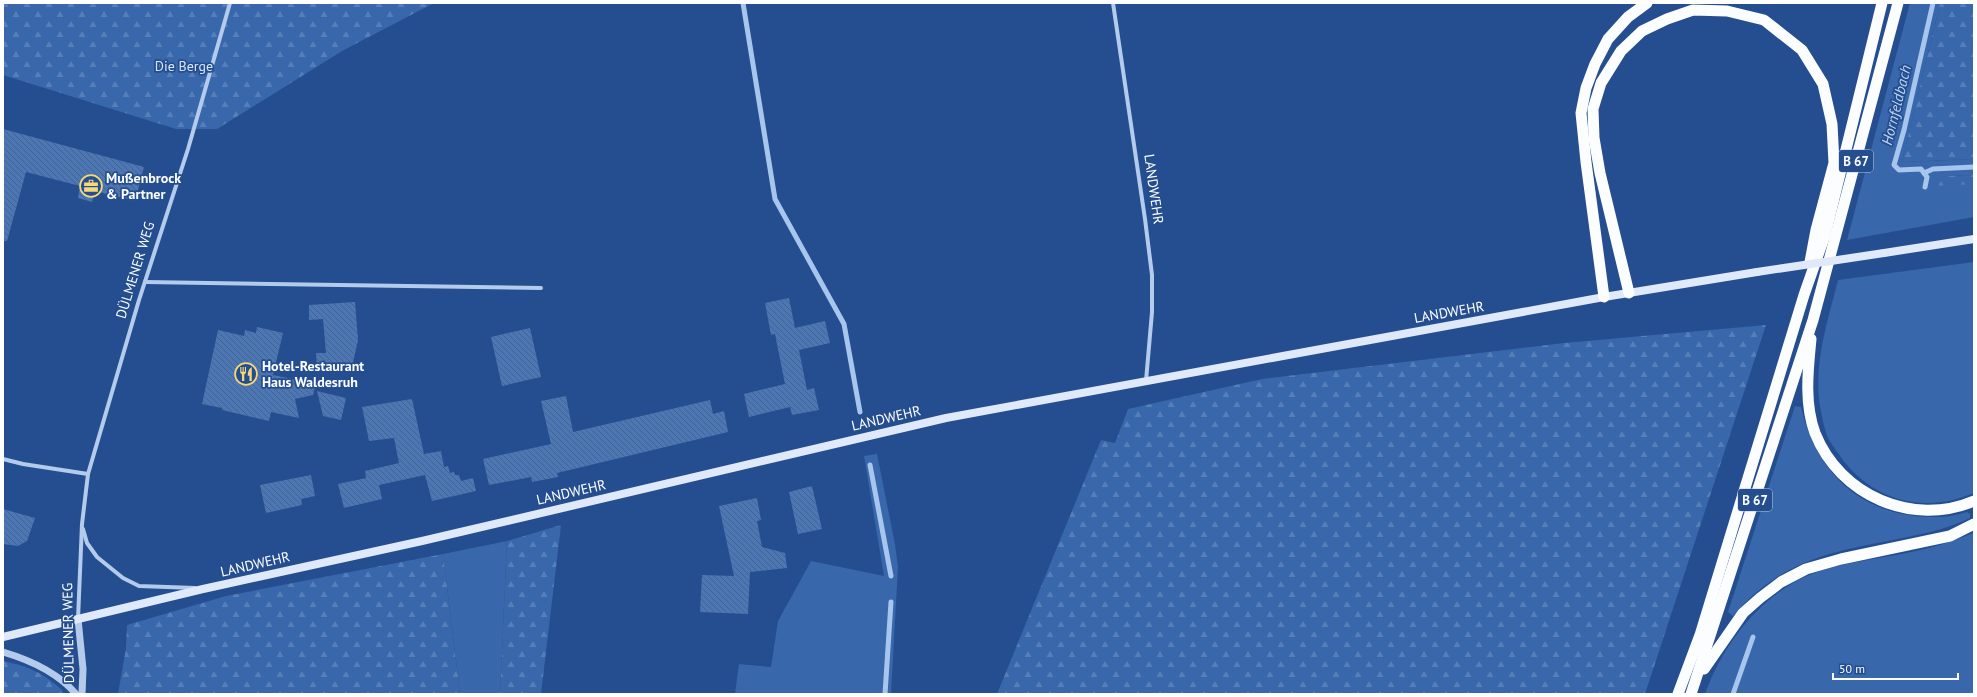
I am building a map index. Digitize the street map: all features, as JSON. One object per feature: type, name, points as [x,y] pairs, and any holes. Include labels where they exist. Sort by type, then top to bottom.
[{"type":"highway","points":[[1604,297],[1581,113],[1586,88],[1595,64],[1608,39],[1628,17],[1647,3]]},
{"type":"highway","name":"B 67","points":[[1678,694],[1700,635],[1804,295],[1827,228],[1882,3]]},
{"type":"highway","name":"B 67","points":[[1691,694],[1813,320],[1898,3]]},
{"type":"highway","points":[[1629,293],[1600,173],[1594,138],[1593,109],[1601,83],[1621,51],[1642,31],[1667,19],[1693,10],[1727,11],[1764,20],[1802,50],[1823,84],[1832,124],[1834,163],[1816,230],[1804,295]]},
{"type":"highway","points":[[1813,320],[1807,385],[1810,409],[1815,432],[1823,449],[1846,479],[1862,491],[1884,502],[1910,509],[1933,510],[1960,507],[1974,501]]},
{"type":"highway","points":[[1696,680],[1743,613],[1781,582],[1806,569],[1841,559],[1950,536],[1974,524]]},
{"type":"main road","name":"LANDWEHR","points":[[3,637],[203,589],[422,542],[946,418],[1604,297],[1974,239]]},
{"type":"street","name":"DÜLMENER WEG","points":[[82,694],[83,669],[78,619],[82,524],[88,474],[145,282],[188,149],[230,3]]},
{"type":"street","name":"LANDWEHR","points":[[1113,3],[1152,275],[1152,312],[1146,381]]},
{"type":"street","points":[[145,282],[541,288]]},
{"type":"street","points":[[3,459],[23,464],[88,474]]},
{"type":"street","name":"DÜLMENER WEG","points":[[82,524],[87,543],[97,557],[123,578],[139,586],[203,589]]},
{"type":"street","name":"DÜLMENER WEG","points":[[3,652],[21,657],[64,681],[76,694]]},
{"type":"green space","name":"Die Berge","points":[[3,3],[434,3],[342,51],[217,129],[176,129],[3,75]]},
{"type":"green space","points":[[1910,3],[1940,3],[1902,162],[1974,159],[1974,175],[1945,176],[1974,184],[1974,217],[1847,240]]},
{"type":"green space","points":[[1940,3],[1974,3],[1974,159],[1902,162]]},
{"type":"green space","points":[[1974,175],[1974,184],[1932,186],[1945,176]]},
{"type":"green space","points":[[1974,262],[1974,493],[1955,500],[1936,503],[1898,499],[1881,492],[1865,482],[1851,469],[1838,453],[1825,431],[1818,390],[1818,374],[1826,326],[1838,280]]},
{"type":"green space","points":[[1766,325],[1645,694],[997,694],[1101,440],[1115,443],[1128,409],[1262,379],[1564,343]]},
{"type":"green space","points":[[1795,406],[1801,407],[1809,432],[1819,454],[1833,474],[1849,489],[1868,502],[1889,511],[1913,516],[1943,517],[1967,512],[1970,514],[1970,518],[1919,535],[1843,550],[1822,556],[1785,573],[1767,584],[1750,598],[1733,616],[1728,612]]},
{"type":"green space","points":[[877,454],[895,544],[898,567],[891,694],[735,694],[739,664],[771,667],[778,621],[811,561],[884,576],[864,456]]},
{"type":"green space","points":[[561,525],[541,694],[500,694],[507,541]]},
{"type":"green space","points":[[1974,533],[1974,694],[1705,694],[1723,655],[1749,619],[1764,604],[1782,590],[1800,579],[1820,571],[1856,562],[1923,549]]},
{"type":"green space","points":[[507,541],[500,694],[460,694],[443,554]]},
{"type":"green space","points":[[443,554],[460,694],[118,694],[126,648],[127,625],[226,596]]},
{"type":"green space","points":[[3,661],[35,671],[49,679],[63,691],[63,694],[3,694]]},
{"type":"building","points":[[3,129],[144,167],[135,201],[95,191],[92,202],[78,198],[80,186],[26,172],[7,241],[3,241]]},
{"type":"building","points":[[789,298],[795,328],[825,321],[830,343],[799,350],[807,390],[814,388],[819,410],[792,415],[790,407],[749,417],[744,394],[785,384],[775,334],[771,335],[765,303]]},
{"type":"building","points":[[355,302],[358,340],[352,367],[317,369],[316,353],[326,353],[323,319],[309,320],[309,305]]},
{"type":"building","points":[[257,327],[283,333],[273,375],[316,384],[313,395],[295,399],[299,418],[271,412],[269,421],[202,404],[218,330],[244,336],[245,330],[256,333]]},
{"type":"building","points":[[530,328],[541,377],[502,386],[491,337]]},
{"type":"building","points":[[317,391],[346,398],[341,420],[323,416]]},
{"type":"building","points":[[566,396],[573,432],[710,400],[713,414],[724,411],[728,432],[557,473],[558,477],[532,482],[531,477],[489,485],[483,459],[551,444],[541,401]]},
{"type":"building","points":[[412,399],[424,454],[441,451],[444,467],[448,466],[450,473],[454,472],[455,475],[459,475],[461,481],[473,478],[476,491],[432,501],[425,475],[379,485],[382,499],[344,508],[338,484],[366,478],[365,471],[399,463],[394,438],[369,441],[362,407]]},
{"type":"building","points":[[311,475],[315,496],[301,499],[302,505],[266,513],[260,485]]},
{"type":"building","points":[[812,486],[822,529],[798,534],[789,492]]},
{"type":"building","points":[[757,498],[761,520],[757,521],[762,547],[785,553],[787,568],[750,572],[748,614],[700,612],[702,575],[734,576],[719,506]]},
{"type":"building","points":[[3,509],[35,518],[27,541],[18,546],[3,544]]},
{"type":"waterway","points":[[743,3],[775,199],[844,324],[860,412]]},
{"type":"waterway","name":"Hornfeldbach","points":[[1925,187],[1927,177],[1921,169],[1899,170],[1894,165],[1904,130],[1933,3]]},
{"type":"waterway","points":[[1924,173],[1933,169],[1974,167]]},
{"type":"waterway","points":[[870,465],[891,576]]},
{"type":"waterway","points":[[885,694],[891,602]]},
{"type":"waterway","name":"Hornfeldbach","points":[[1733,694],[1753,637]]},
{"type":"place","name":"Mußenbrock & Partner","points":[[91,186]]},
{"type":"place","name":"Hotel-Restaurant Haus Waldesruh","points":[[246,374]]}]
